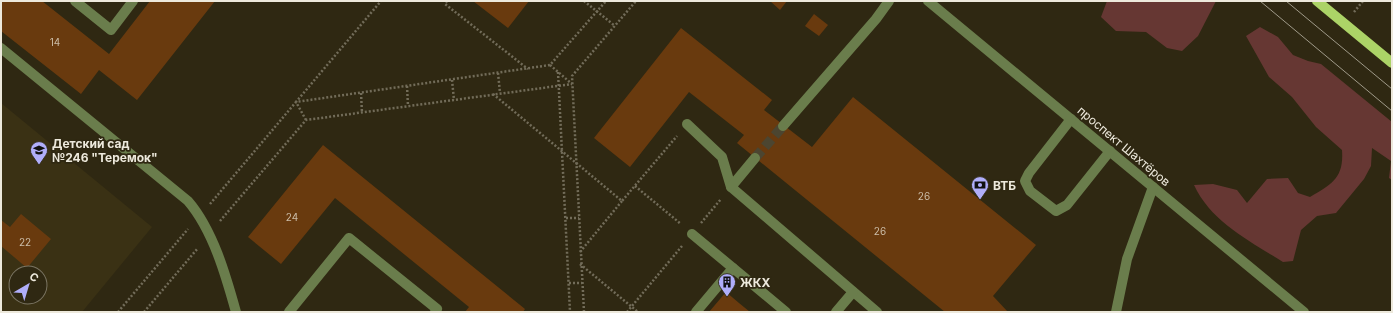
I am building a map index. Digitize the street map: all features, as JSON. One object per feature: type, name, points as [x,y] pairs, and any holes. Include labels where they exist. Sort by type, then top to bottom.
[{"type":"main road","points":[[1317,1],[1392,63]]},
{"type":"street","points":[[75,1],[111,30],[133,1]]},
{"type":"street","points":[[784,126],[876,19],[889,1]]},
{"type":"street","name":"проспект Шахтёров","points":[[928,1],[1304,312]]},
{"type":"street","points":[[1,48],[174,188],[200,215],[209,234],[236,312]]},
{"type":"street","points":[[1071,119],[1025,181],[1030,191],[1056,211],[1067,205],[1110,151]]},
{"type":"street","points":[[687,124],[722,157],[731,187],[877,312]]},
{"type":"street","points":[[731,187],[755,158]]},
{"type":"street","points":[[1116,312],[1127,259],[1153,187]]},
{"type":"street","points":[[692,234],[786,312]]},
{"type":"street","points":[[289,312],[349,238],[437,309],[435,312]]},
{"type":"street","points":[[696,312],[733,268]]},
{"type":"street","points":[[836,312],[853,292]]},
{"type":"path","points":[[118,312],[381,1]]},
{"type":"path","points":[[447,1],[445,4],[528,69]]},
{"type":"path","points":[[584,1],[615,26]]},
{"type":"path","points":[[296,102],[550,66],[606,1]]},
{"type":"path","points":[[584,312],[580,264],[572,76],[636,1]]},
{"type":"path","points":[[550,66],[572,84]]},
{"type":"path","points":[[558,72],[570,312]]},
{"type":"path","points":[[498,73],[500,93]]},
{"type":"path","points":[[452,80],[454,100]]},
{"type":"path","points":[[144,312],[306,120],[572,84]]},
{"type":"path","points":[[406,86],[408,106]]},
{"type":"path","points":[[360,93],[362,113]]},
{"type":"path","points":[[493,94],[622,201]]},
{"type":"path","points":[[296,102],[306,120]]},
{"type":"path","points":[[580,252],[687,124]]},
{"type":"path","points":[[635,186],[692,234]]},
{"type":"path","points":[[627,312],[731,187]]},
{"type":"path","points":[[566,218],[579,218]]},
{"type":"path","points":[[580,264],[638,312]]},
{"type":"path","points":[[569,283],[582,283]]},
{"type":"shaded area","points":[[1107,1],[1216,1],[1198,36],[1182,51],[1167,48],[1146,32],[1116,31],[1101,17]]},
{"type":"shaded area","points":[[1260,27],[1278,37],[1293,55],[1321,64],[1392,122],[1392,180],[1389,178],[1391,161],[1372,148],[1371,166],[1364,179],[1336,213],[1317,216],[1301,230],[1293,261],[1283,262],[1232,230],[1210,210],[1194,185],[1213,184],[1237,190],[1247,203],[1267,179],[1288,178],[1298,193],[1310,197],[1325,188],[1339,174],[1342,160],[1342,150],[1316,127],[1292,97],[1269,77],[1246,36]]},
{"type":"shaded area","name":"Детский сад №246 \"Теремок\"","points":[[1,103],[152,227],[82,312],[1,312]]},
{"type":"building","points":[[1,1],[42,1],[109,54],[150,1],[215,1],[137,100],[99,70],[81,94],[1,31]]},
{"type":"building","points":[[473,1],[529,1],[508,28]]},
{"type":"building","points":[[770,1],[787,1],[780,10]]},
{"type":"building","points":[[814,14],[828,25],[819,36],[805,26]]},
{"type":"building","points":[[681,28],[772,100],[764,110],[812,147],[853,97],[1036,245],[993,296],[1008,312],[945,312],[737,143],[744,135],[689,92],[630,167],[594,138]]},
{"type":"building","points":[[323,145],[525,309],[523,312],[465,312],[469,307],[335,198],[281,264],[248,237]]},
{"type":"building","points":[[21,214],[51,239],[29,265],[23,265],[1,246],[1,220],[10,227]]},
{"type":"building","name":"ЖКХ","points":[[726,292],[739,303],[750,312],[709,312]]},
{"type":"tunnel","points":[[755,158],[783,126]]},
{"type":"tram line","points":[[1260,1],[1392,111]]},
{"type":"tram line","points":[[1286,1],[1392,89]]},
{"type":"place","name":"Детский сад №246 \"Теремок\"","points":[[39,165]]},
{"type":"place","name":"ВТБ","points":[[980,200]]},
{"type":"place","name":"ЖКХ","points":[[727,297]]}]
